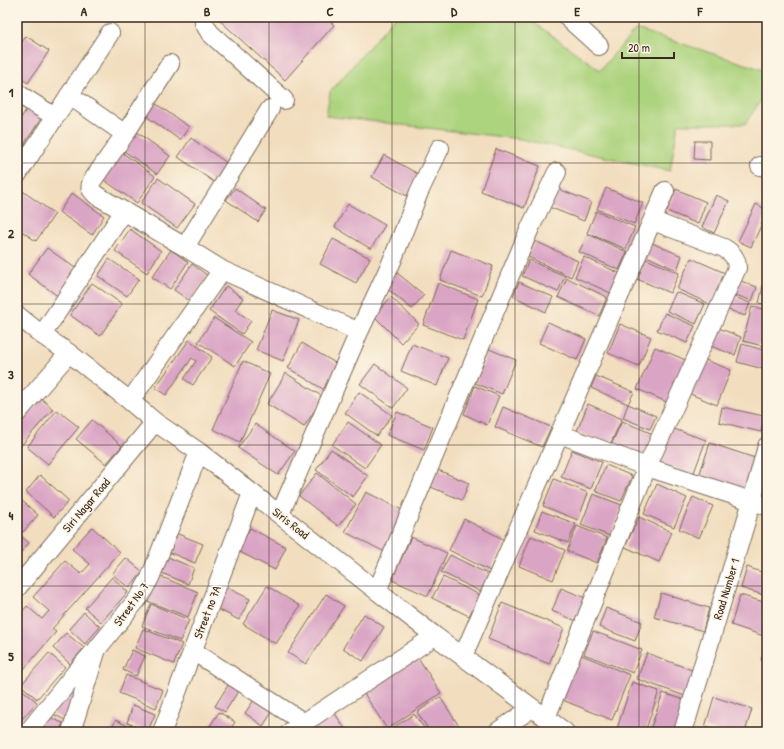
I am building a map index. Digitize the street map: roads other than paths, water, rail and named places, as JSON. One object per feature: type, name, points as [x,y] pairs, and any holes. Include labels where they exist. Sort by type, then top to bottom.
[{"type":"street","points":[[185,247],[277,104],[210,33],[204,23],[204,17]]},
{"type":"street","points":[[567,17],[599,46]]},
{"type":"street","points":[[17,175],[110,32]]},
{"type":"street","points":[[170,64],[125,134],[92,181],[90,186],[91,190],[96,195],[222,270],[360,332]]},
{"type":"street","points":[[17,93],[55,117]]},
{"type":"street","points":[[69,95],[125,134]]},
{"type":"street","points":[[280,514],[392,261],[419,192],[440,148]]},
{"type":"street","points":[[377,591],[530,228],[557,172]]},
{"type":"street","points":[[463,656],[665,191]]},
{"type":"street","points":[[42,335],[124,211]]},
{"type":"street","points":[[546,718],[647,467],[737,268],[737,262],[730,251],[653,221]]},
{"type":"street","points":[[130,401],[222,270]]},
{"type":"street","name":"Siris Road","points":[[17,315],[42,335],[69,353],[155,422],[199,452],[280,514],[435,636],[565,732]]},
{"type":"street","points":[[17,413],[69,353]]},
{"type":"street","name":"Siri Nagar Road","points":[[17,588],[155,422]]},
{"type":"street","points":[[560,434],[647,467],[759,503]]},
{"type":"street","name":"Road Number 1","points":[[683,732],[759,503],[767,446]]},
{"type":"street","name":"Street No 7","points":[[71,732],[97,649],[145,588],[199,452]]},
{"type":"street","name":"Street no 7A","points":[[162,732],[252,493]]},
{"type":"street","points":[[193,652],[296,727],[435,636]]},
{"type":"street","points":[[28,732],[77,671],[97,649]]},
{"type":"street","points":[[497,732],[532,708]]}]
